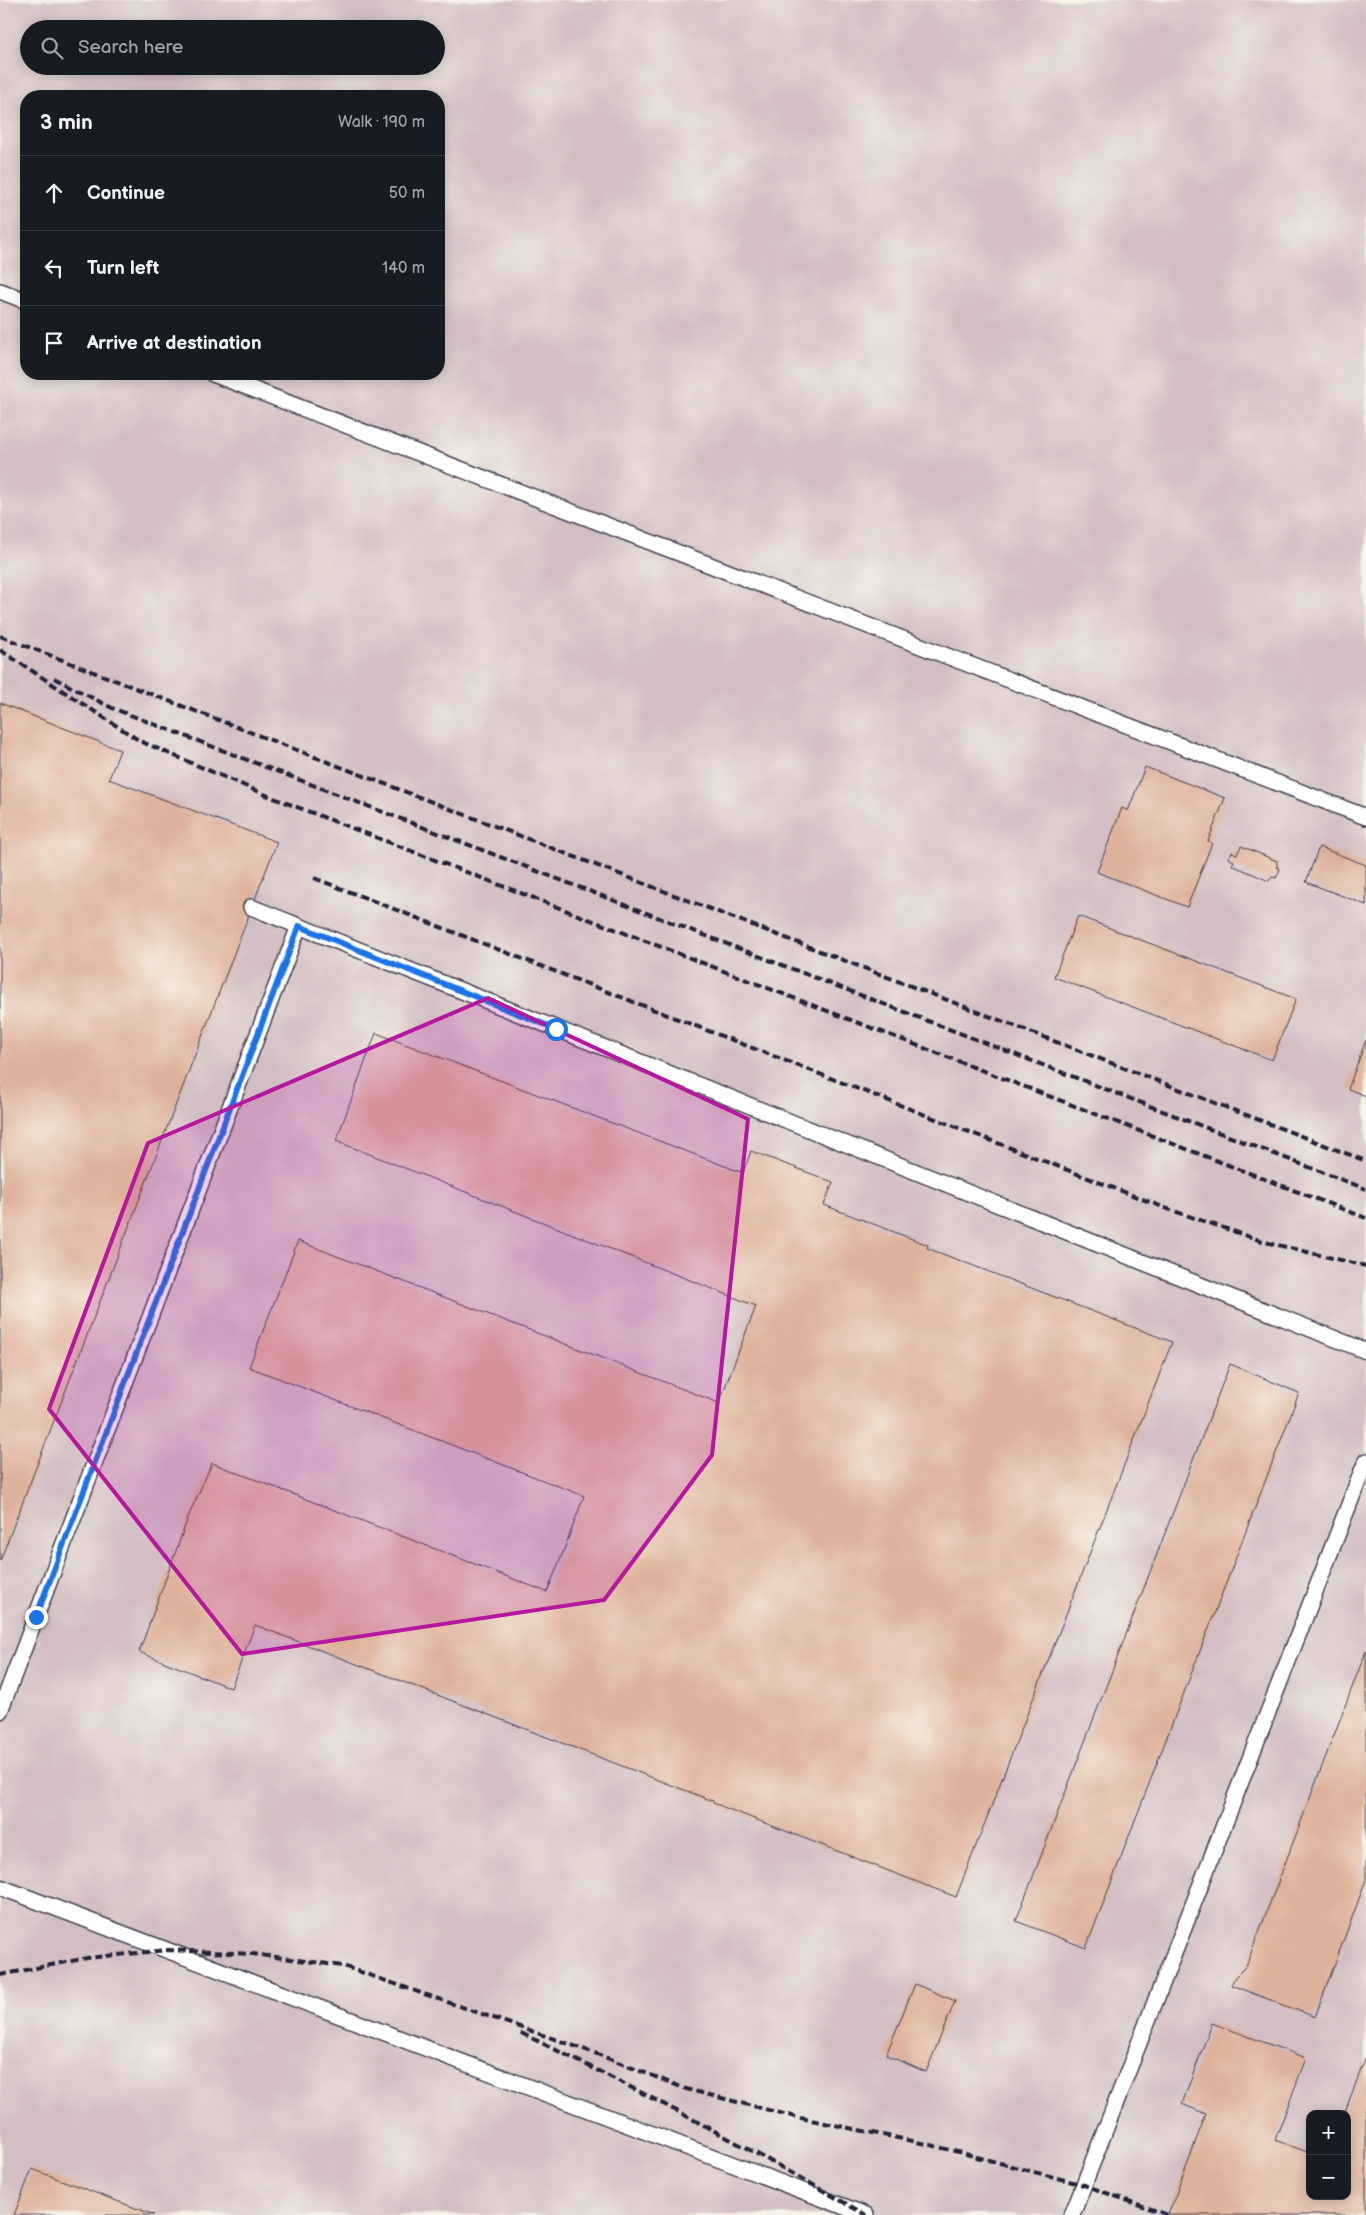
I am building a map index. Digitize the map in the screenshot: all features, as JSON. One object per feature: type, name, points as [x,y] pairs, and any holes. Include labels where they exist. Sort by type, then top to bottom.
[{"type":"lane","points":[[0,291],[20,299]]},
{"type":"lane","points":[[230,380],[1366,817]]},
{"type":"lane","points":[[251,908],[1366,1351]]},
{"type":"lane","points":[[0,1711],[299,926]]},
{"type":"lane","points":[[1072,2215],[1366,1461]]},
{"type":"lane","points":[[0,1888],[866,2215]]},
{"type":"highlighted area","points":[[488,998],[748,1119],[712,1455],[604,1600],[242,1654],[49,1409],[148,1143]]},
{"type":"shaded area","points":[[0,0],[1366,0],[1366,2215],[0,2215]]},
{"type":"building","points":[[0,703],[120,750],[109,779],[277,842],[0,1561]]},
{"type":"building","points":[[1145,767],[1225,798],[1208,841],[1212,843],[1187,907],[1097,872],[1122,808],[1128,811]]},
{"type":"building","points":[[1241,846],[1277,861],[1277,867],[1280,869],[1276,878],[1272,877],[1269,881],[1232,865],[1234,861],[1228,858],[1232,852],[1237,854]]},
{"type":"building","points":[[1319,847],[1366,865],[1366,905],[1306,882]]},
{"type":"building","points":[[1078,916],[1296,999],[1272,1060],[1054,977]]},
{"type":"building","points":[[376,1033],[743,1173],[751,1151],[833,1182],[824,1205],[928,1245],[927,1248],[1172,1342],[956,1897],[713,1803],[713,1801],[255,1625],[231,1688],[139,1652],[189,1515],[212,1463],[547,1592],[562,1555],[584,1496],[249,1367],[298,1241],[719,1403],[756,1306],[336,1141]]},
{"type":"building","points":[[1366,1040],[1366,1096],[1348,1089]]},
{"type":"building","points":[[1230,1364],[1299,1393],[1086,1948],[1016,1921]]},
{"type":"building","points":[[1366,1651],[1366,1880],[1315,2017],[1231,1985],[1235,1977],[1246,1966]]},
{"type":"building","points":[[915,1984],[955,2001],[926,2072],[886,2055]]},
{"type":"building","points":[[1212,2023],[1306,2058],[1275,2140],[1306,2152],[1306,2200],[1351,2200],[1351,2110],[1346,2110],[1366,2057],[1366,2215],[1168,2215],[1206,2114],[1182,2104]]},
{"type":"building","points":[[32,2169],[154,2215],[14,2215]]},
{"type":"railway","points":[[0,636],[1366,1161]]},
{"type":"railway","points":[[0,650],[140,741],[271,797],[1366,1218]]},
{"type":"railway","points":[[54,678],[112,708],[1366,1189]]},
{"type":"railway","points":[[314,878],[1168,1209],[1265,1242],[1366,1266]]},
{"type":"railway","points":[[0,1975],[87,1958],[168,1950],[253,1954],[343,1966],[592,2052],[686,2089],[796,2117],[931,2145],[1084,2185],[1168,2215]]},
{"type":"railway","points":[[521,2033],[695,2121],[866,2215]]},
{"type":"route","points":[[36,1617],[299,926],[556,1029]]}]
